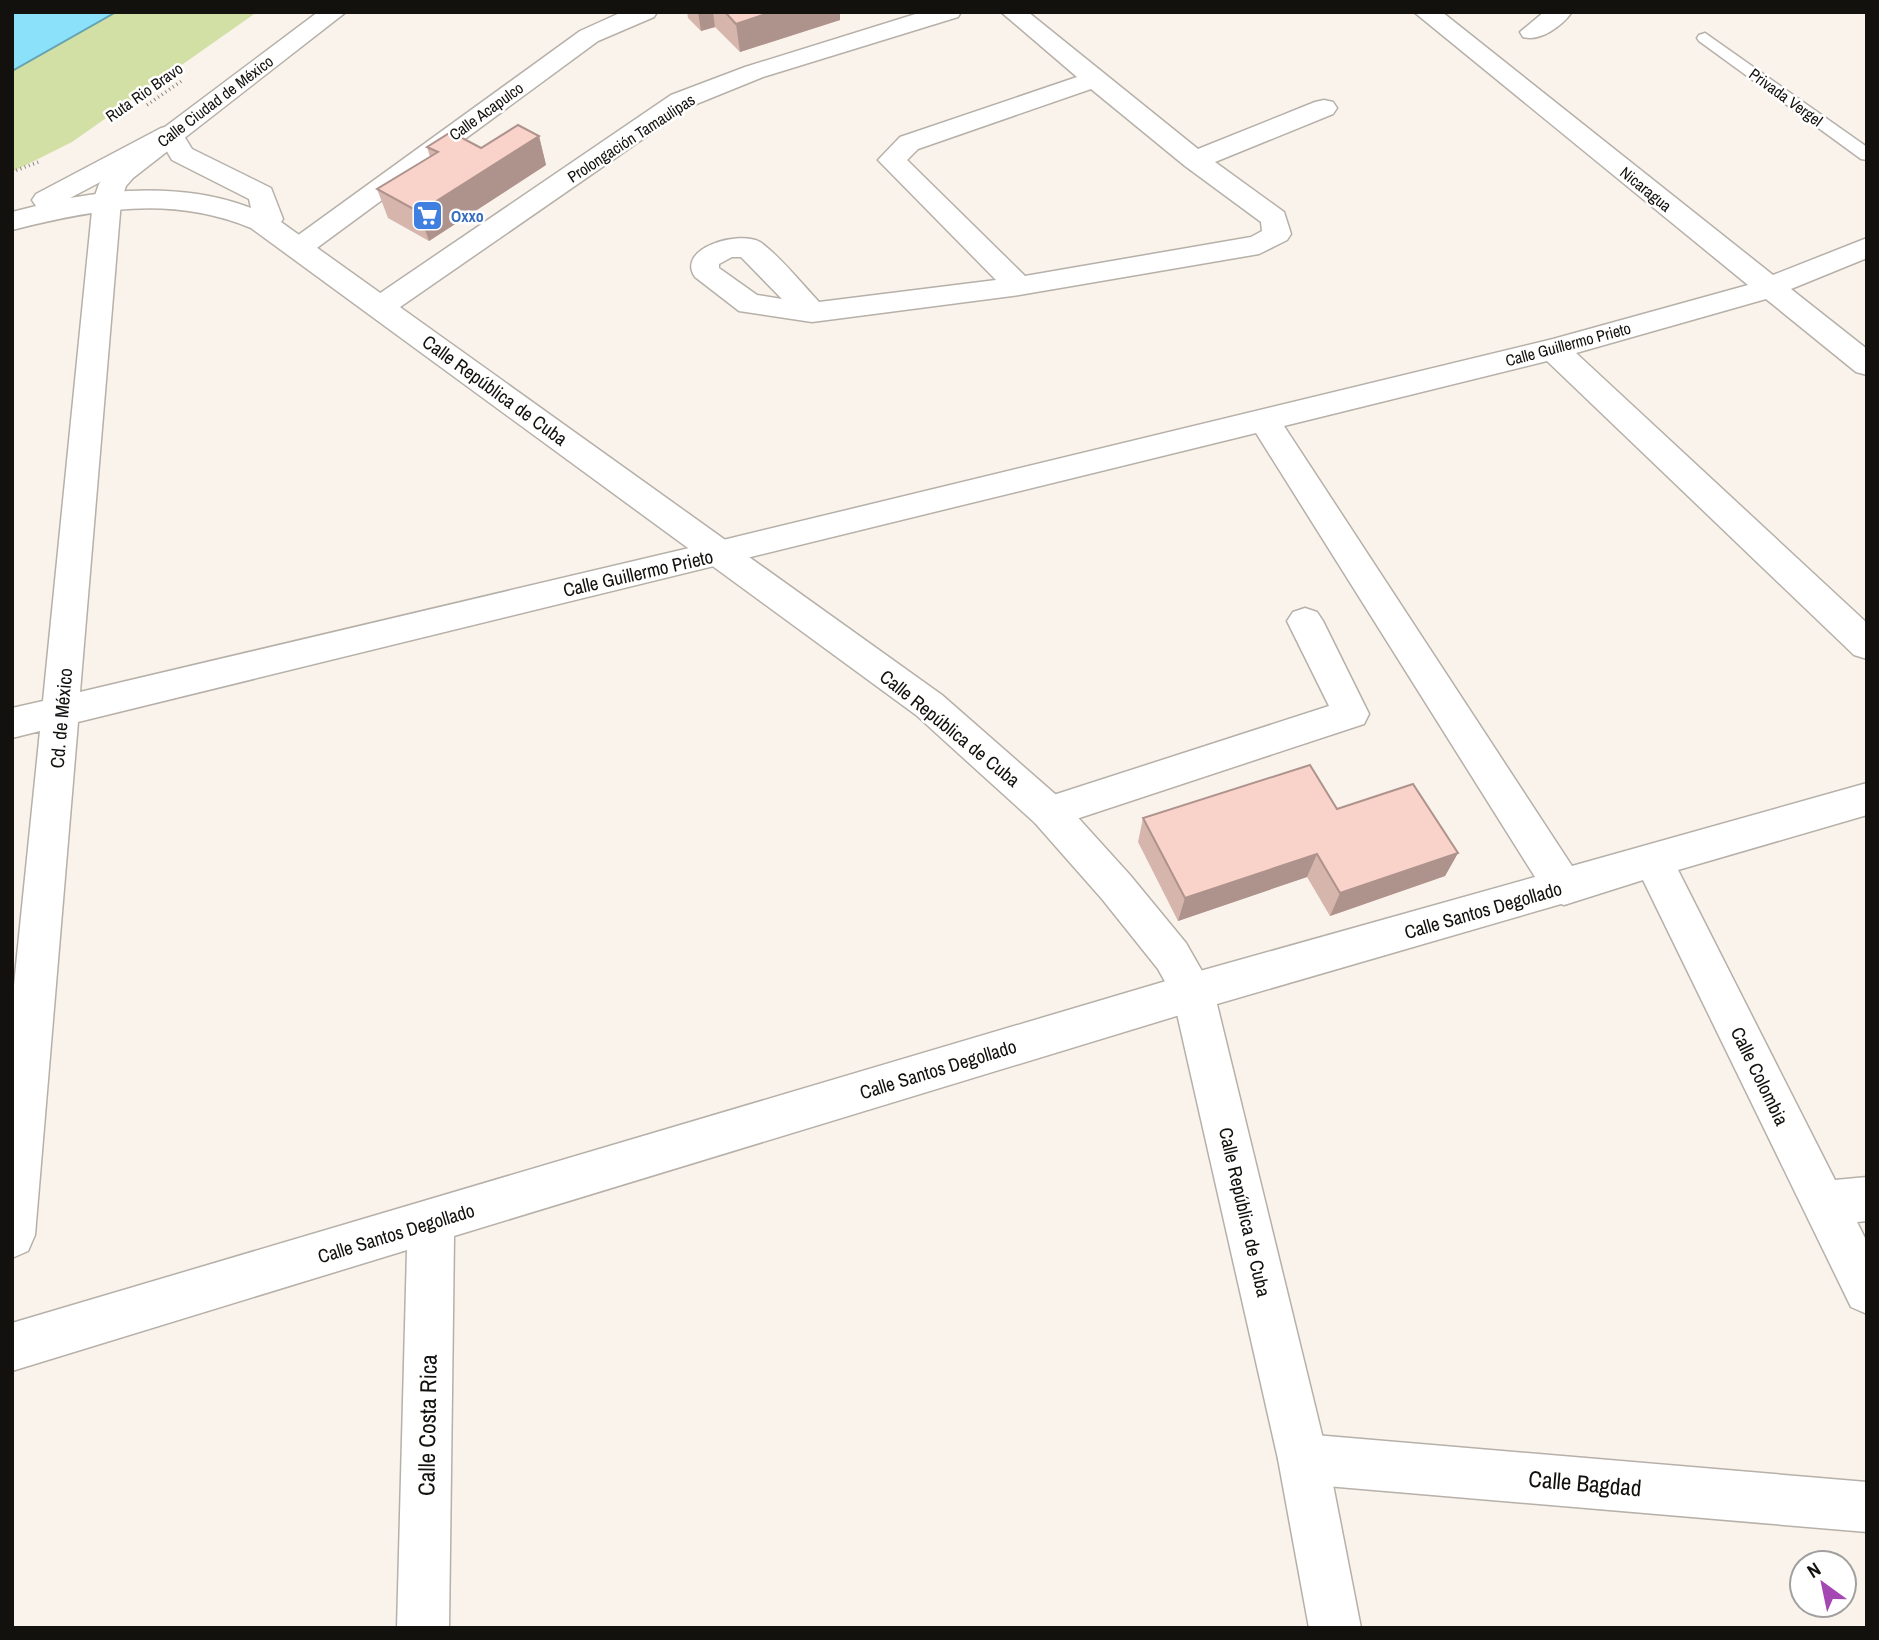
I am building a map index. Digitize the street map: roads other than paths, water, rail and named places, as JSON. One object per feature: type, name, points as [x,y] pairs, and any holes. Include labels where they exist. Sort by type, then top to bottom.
[{"type":"street","name":"Calle Ciudad de México","points":[[107,201],[113,184],[123,172],[334,12]]},
{"type":"street","name":"Calle Acapulco","points":[[300,247],[589,36],[645,12]]},
{"type":"street","name":"Prolongación Tamaulipas","points":[[380,307],[680,101],[754,72],[949,12]]},
{"type":"street","points":[[813,312],[1019,286],[1259,245],[1277,234],[1274,218],[1195,160],[1013,12]]},
{"type":"street","name":"Nicaragua","points":[[1426,12],[1867,365]]},
{"type":"street","points":[[1532,32],[1560,12]]},
{"type":"street","points":[[1019,286],[892,160],[909,143],[1095,79]]},
{"type":"street","points":[[1195,160],[1324,108]]},
{"type":"street","points":[[12,216],[170,134],[182,154],[261,194],[271,225]]},
{"type":"street","name":"Calle República de Cuba","points":[[12,222],[64,207],[107,201],[192,202],[241,212],[271,225],[288,241],[300,247],[929,705],[1049,812],[1156,936],[1172,956],[1193,992],[1303,1459],[1335,1628]]},
{"type":"street","name":"Cd. de México","points":[[12,1235],[107,201]]},
{"type":"street","name":"Calle Guillermo Prieto","points":[[12,723],[719,554],[1553,349],[1744,297],[1867,247]]},
{"type":"street","points":[[1553,349],[1867,645]]},
{"type":"street","points":[[1263,419],[1564,888]]},
{"type":"street","points":[[1049,812],[1351,715],[1305,621]]},
{"type":"street","name":"Calle Santos Degollado","points":[[12,1347],[1193,992],[1564,888],[1867,799]]},
{"type":"street","name":"Calle Colombia","points":[[1654,861],[1867,1291]]},
{"type":"street","points":[[1823,1203],[1867,1199]]},
{"type":"street","name":"Calle Costa Rica","points":[[423,1628],[431,1222]]},
{"type":"street","name":"Calle Bagdad","points":[[1303,1459],[1867,1507]]},
{"type":"lane","name":"Privada Vergel","points":[[1705,38],[1867,155]]},
{"type":"water","points":[[12,12],[116,12],[12,71]]},
{"type":"place","name":"Oxxo","points":[[428,216]]}]
